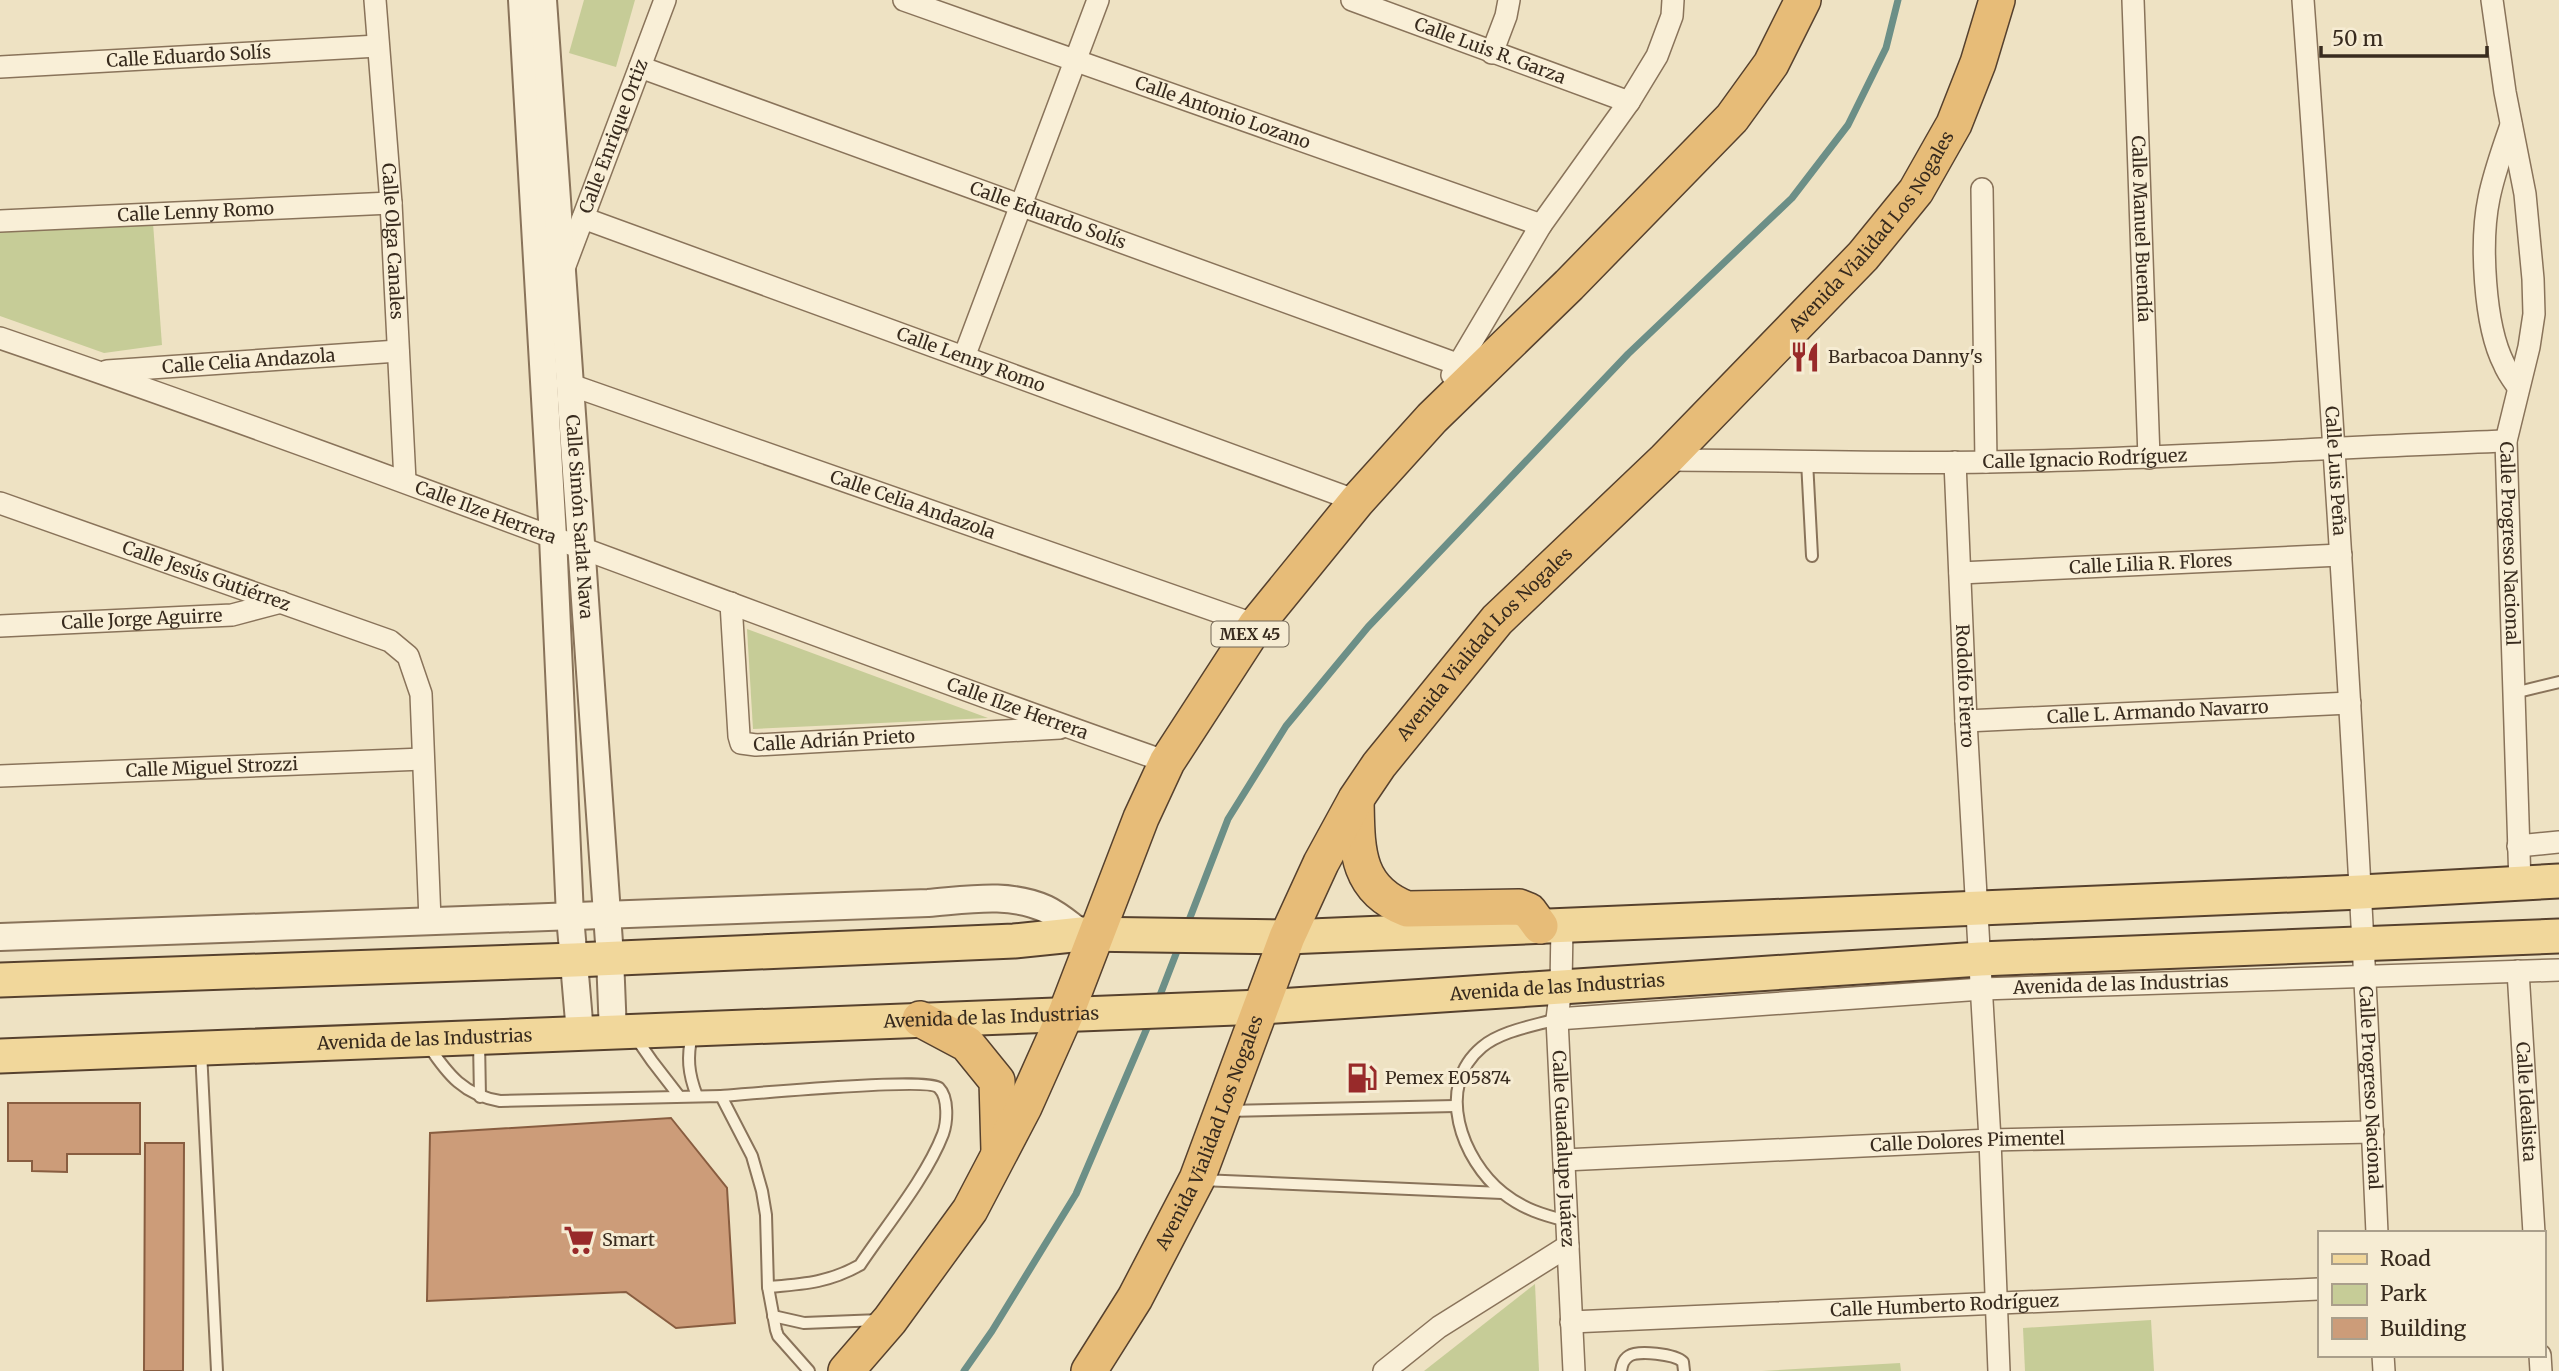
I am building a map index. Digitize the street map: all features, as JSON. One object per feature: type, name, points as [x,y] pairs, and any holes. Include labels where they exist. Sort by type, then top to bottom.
[{"type":"highway","name":"Avenida Vialidad Los Nogales","points":[[1089,1371],[1135,1298],[1197,1179],[1287,937],[1321,863],[1356,799],[1379,765],[1497,620],[1665,460],[1863,256],[1916,191],[1954,124],[1978,63],[1997,0]]},
{"type":"highway","name":"MEX 45","points":[[846,1371],[890,1320],[970,1210],[1024,1107],[1066,1013],[1089,934],[1167,762],[1256,625],[1357,501],[1432,418],[1569,285],[1732,118],[1771,64],[1799,5]]},
{"type":"highway","points":[[1356,799],[1357,849],[1365,873],[1375,890],[1393,904],[1407,909],[1519,907],[1551,925]]},
{"type":"highway","points":[[920,1019],[967,1044],[998,1081],[999,1155]]},
{"type":"main road","points":[[0,980],[574,960],[1014,941],[1089,934],[1287,937],[2361,892],[2559,881]]},
{"type":"main road","name":"Avenida de las Industrias","points":[[0,1056],[1066,1013],[1559,1003],[1981,974],[2365,960],[2559,936]]},
{"type":"street","name":"Calle Olga Canales","points":[[375,0],[391,203],[405,481]]},
{"type":"street","name":"Calle Simón Sarlat Nava","points":[[522,0],[553,537],[570,916],[580,1033]]},
{"type":"street","name":"Calle Simón Sarlat Nava","points":[[543,0],[610,957],[623,1032]]},
{"type":"street","name":"Calle Enrique Ortiz","points":[[562,274],[665,0]]},
{"type":"street","name":"Calle Antonio Lozano","points":[[904,0],[1541,225]]},
{"type":"street","points":[[964,357],[1098,0]]},
{"type":"street","name":"Calle Luis R. Garza","points":[[1352,0],[1629,102]]},
{"type":"street","points":[[1492,53],[1509,0]]},
{"type":"street","points":[[1432,418],[1457,364],[1541,225],[1629,102],[1657,56],[1672,16],[1673,0]]},
{"type":"street","name":"Calle Manuel Buendía","points":[[2133,0],[2149,458]]},
{"type":"street","name":"Calle Luis Peña","points":[[2303,0],[2336,447],[2365,960]]},
{"type":"street","name":"Calle Progreso Nacional","points":[[2492,0],[2529,219],[2533,279],[2530,336],[2506,441],[2520,884]]},
{"type":"street","name":"Calle Eduardo Solís","points":[[0,67],[378,46]]},
{"type":"street","name":"Calle Eduardo Solís","points":[[640,68],[1457,364]]},
{"type":"street","points":[[2512,123],[2494,174],[2485,238],[2488,309],[2503,363],[2518,387]]},
{"type":"street","points":[[1982,189],[1986,462]]},
{"type":"street","name":"Calle Lenny Romo","points":[[0,221],[391,203]]},
{"type":"street","name":"Calle Lenny Romo","points":[[583,218],[1357,501]]},
{"type":"street","name":"Calle Ilze Herrera","points":[[0,338],[405,481],[582,550],[1167,762]]},
{"type":"street","name":"Calle Celia Andazola","points":[[97,371],[398,351]]},
{"type":"street","name":"Calle Celia Andazola","points":[[571,385],[1256,625]]},
{"type":"street","name":"Calle Ignacio Rodríguez","points":[[1665,460],[1986,462],[2149,458],[2506,441]]},
{"type":"street","name":"Rodolfo Fierro","points":[[1955,462],[1977,908]]},
{"type":"street","name":"Calle Jesús Gutiérrez","points":[[0,503],[390,641],[408,656],[421,694],[423,759]]},
{"type":"street","name":"Calle Lilia R. Flores","points":[[1960,573],[2341,555]]},
{"type":"street","name":"Calle Jorge Aguirre","points":[[0,626],[232,615],[281,602]]},
{"type":"street","name":"Calle Adrián Prieto","points":[[731,603],[741,743],[756,745],[1069,728]]},
{"type":"street","name":"Calle L. Armando Navarro","points":[[1966,722],[2350,703]]},
{"type":"street","points":[[423,759],[430,920]]},
{"type":"street","name":"Calle Miguel Strozzi","points":[[0,776],[423,759]]},
{"type":"street","points":[[2518,846],[2559,842]]},
{"type":"street","points":[[0,937],[928,903],[996,898],[1022,901],[1047,909],[1089,934]]},
{"type":"street","points":[[1977,908],[1999,1371]]},
{"type":"street","name":"Calle Guadalupe Juárez","points":[[1551,925],[1559,1003],[1574,1371]]},
{"type":"street","name":"Calle Progreso Nacional","points":[[2365,960],[2377,1231]]},
{"type":"street","name":"Avenida de las Industrias","points":[[2365,960],[2518,971],[2559,970]]},
{"type":"street","name":"Calle Idealista","points":[[2518,971],[2534,1231]]},
{"type":"street","name":"Calle Dolores Pimentel","points":[[1564,1160],[1990,1139],[2373,1132]]},
{"type":"street","points":[[1384,1371],[1439,1327],[1568,1246]]},
{"type":"street","name":"Calle Humberto Rodríguez","points":[[1571,1322],[2318,1289]]},
{"type":"lane","points":[[1807,461],[1812,556]]},
{"type":"lane","points":[[2514,693],[2559,682]]},
{"type":"lane","points":[[1559,1003],[1515,1031],[1483,1046],[1472,1057],[1462,1074],[1455,1106],[1465,1144],[1482,1171],[1502,1192],[1530,1211],[1567,1222]]},
{"type":"lane","points":[[693,1030],[688,1054],[689,1076],[696,1096]]},
{"type":"lane","points":[[623,1032],[652,1061],[679,1096]]},
{"type":"lane","points":[[478,1037],[480,1097]]},
{"type":"lane","points":[[424,1040],[460,1084],[480,1097],[515,1101],[721,1096],[902,1084],[933,1085],[941,1090],[946,1108],[944,1133],[923,1171],[860,1265],[844,1274],[816,1283],[768,1287]]},
{"type":"lane","points":[[201,1049],[217,1371]]},
{"type":"lane","points":[[721,1096],[757,1170],[766,1214],[768,1287],[778,1336],[809,1371]]},
{"type":"lane","points":[[1223,1111],[1455,1106]]},
{"type":"lane","points":[[1197,1179],[1502,1192]]},
{"type":"lane","points":[[773,1316],[804,1324],[890,1320]]},
{"type":"lane","points":[[1621,1371],[1631,1354],[1658,1354],[1678,1357],[1683,1362],[1684,1371]]},
{"type":"green space","points":[[584,0],[635,0],[616,67],[569,53]]},
{"type":"green space","points":[[153,223],[162,345],[104,353],[0,316],[0,231]]},
{"type":"green space","points":[[747,629],[988,718],[753,729]]},
{"type":"green space","points":[[1535,1284],[1539,1371],[1424,1371]]},
{"type":"green space","points":[[2151,1320],[2154,1371],[2025,1371],[2023,1328]]},
{"type":"green space","points":[[1900,1363],[1901,1371],[1762,1371]]},
{"type":"building","points":[[8,1103],[140,1103],[140,1154],[67,1154],[67,1172],[32,1171],[32,1161],[8,1161]]},
{"type":"building","name":"Smart","points":[[671,1118],[727,1188],[735,1323],[676,1328],[626,1292],[427,1301],[430,1133]]},
{"type":"building","points":[[145,1143],[184,1143],[183,1371],[144,1371]]},
{"type":"waterway","points":[[1186,928],[1228,819],[1286,726],[1368,627],[1628,354],[1792,198],[1848,125],[1886,48],[1898,0]]},
{"type":"waterway","points":[[1157,1003],[1179,946]]},
{"type":"waterway","points":[[964,1371],[992,1331],[1076,1194],[1150,1021]]},
{"type":"place","name":"Barbacoa Danny's","points":[[1805,357]]},
{"type":"place","name":"Pemex E05874","points":[[1362,1078]]},
{"type":"place","name":"Smart","points":[[579,1240]]}]
